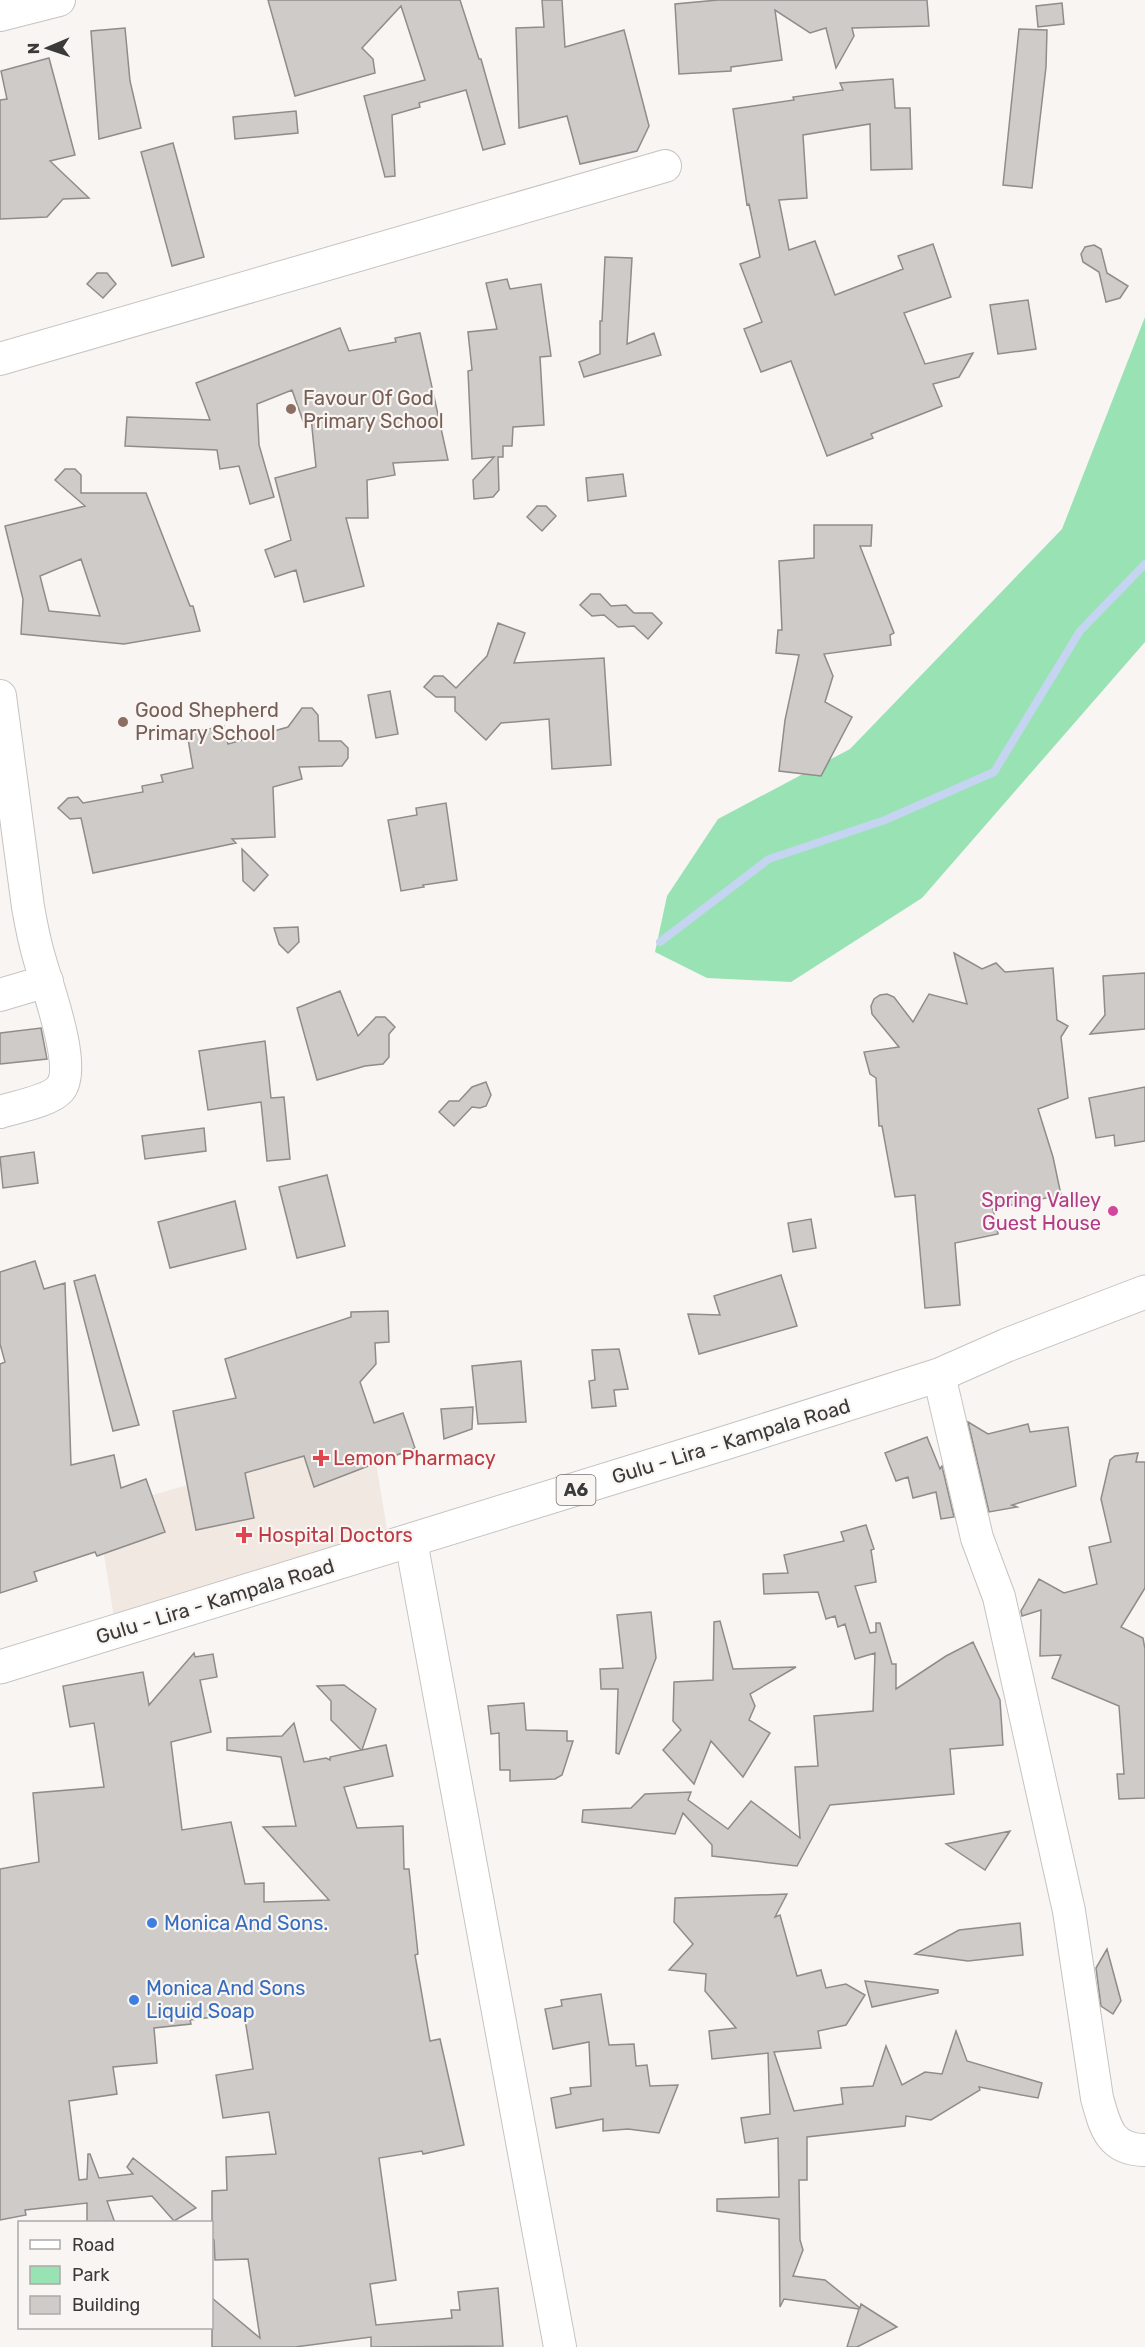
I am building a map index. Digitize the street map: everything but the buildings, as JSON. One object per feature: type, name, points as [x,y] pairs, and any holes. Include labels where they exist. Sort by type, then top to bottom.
[{"type":"main road","name":"Gulu - Lira - Kampala Road","points":[[0,1667],[939,1375],[1007,1345],[1145,1292]]},
{"type":"street","points":[[0,15],[59,0]]},
{"type":"street","points":[[0,359],[664,166]]},
{"type":"street","points":[[0,696],[28,908],[64,1050],[66,1074],[60,1089],[50,1096],[0,1112]]},
{"type":"street","points":[[0,995],[47,981]]},
{"type":"street","points":[[939,1375],[977,1539],[999,1597],[1061,1876],[1097,2098],[1104,2125],[1115,2142],[1133,2150],[1145,2150]]},
{"type":"street","points":[[411,1541],[560,2347]]},
{"type":"shaded area","name":"Hospital Doctors","points":[[371,1432],[392,1559],[118,1643],[97,1511]]},
{"type":"green space","points":[[1145,317],[1145,642],[922,898],[791,982],[707,978],[655,952],[667,896],[718,819],[850,749],[1062,529]]},
{"type":"waterway","points":[[660,942],[769,859],[885,820],[994,772],[1080,631],[1145,564]]},
{"type":"place","name":"Favour Of God Primary School","points":[[291,409]]},
{"type":"place","name":"Good Shepherd Primary School","points":[[123,722]]},
{"type":"place","name":"Spring Valley Guest House","points":[[1113,1211]]},
{"type":"place","name":"Lemon Pharmacy","points":[[321,1458]]},
{"type":"place","name":"Hospital Doctors","points":[[244,1535]]},
{"type":"place","name":"Monica And Sons.","points":[[152,1923]]},
{"type":"place","name":"Monica And Sons Liquid Soap","points":[[134,2000]]}]
